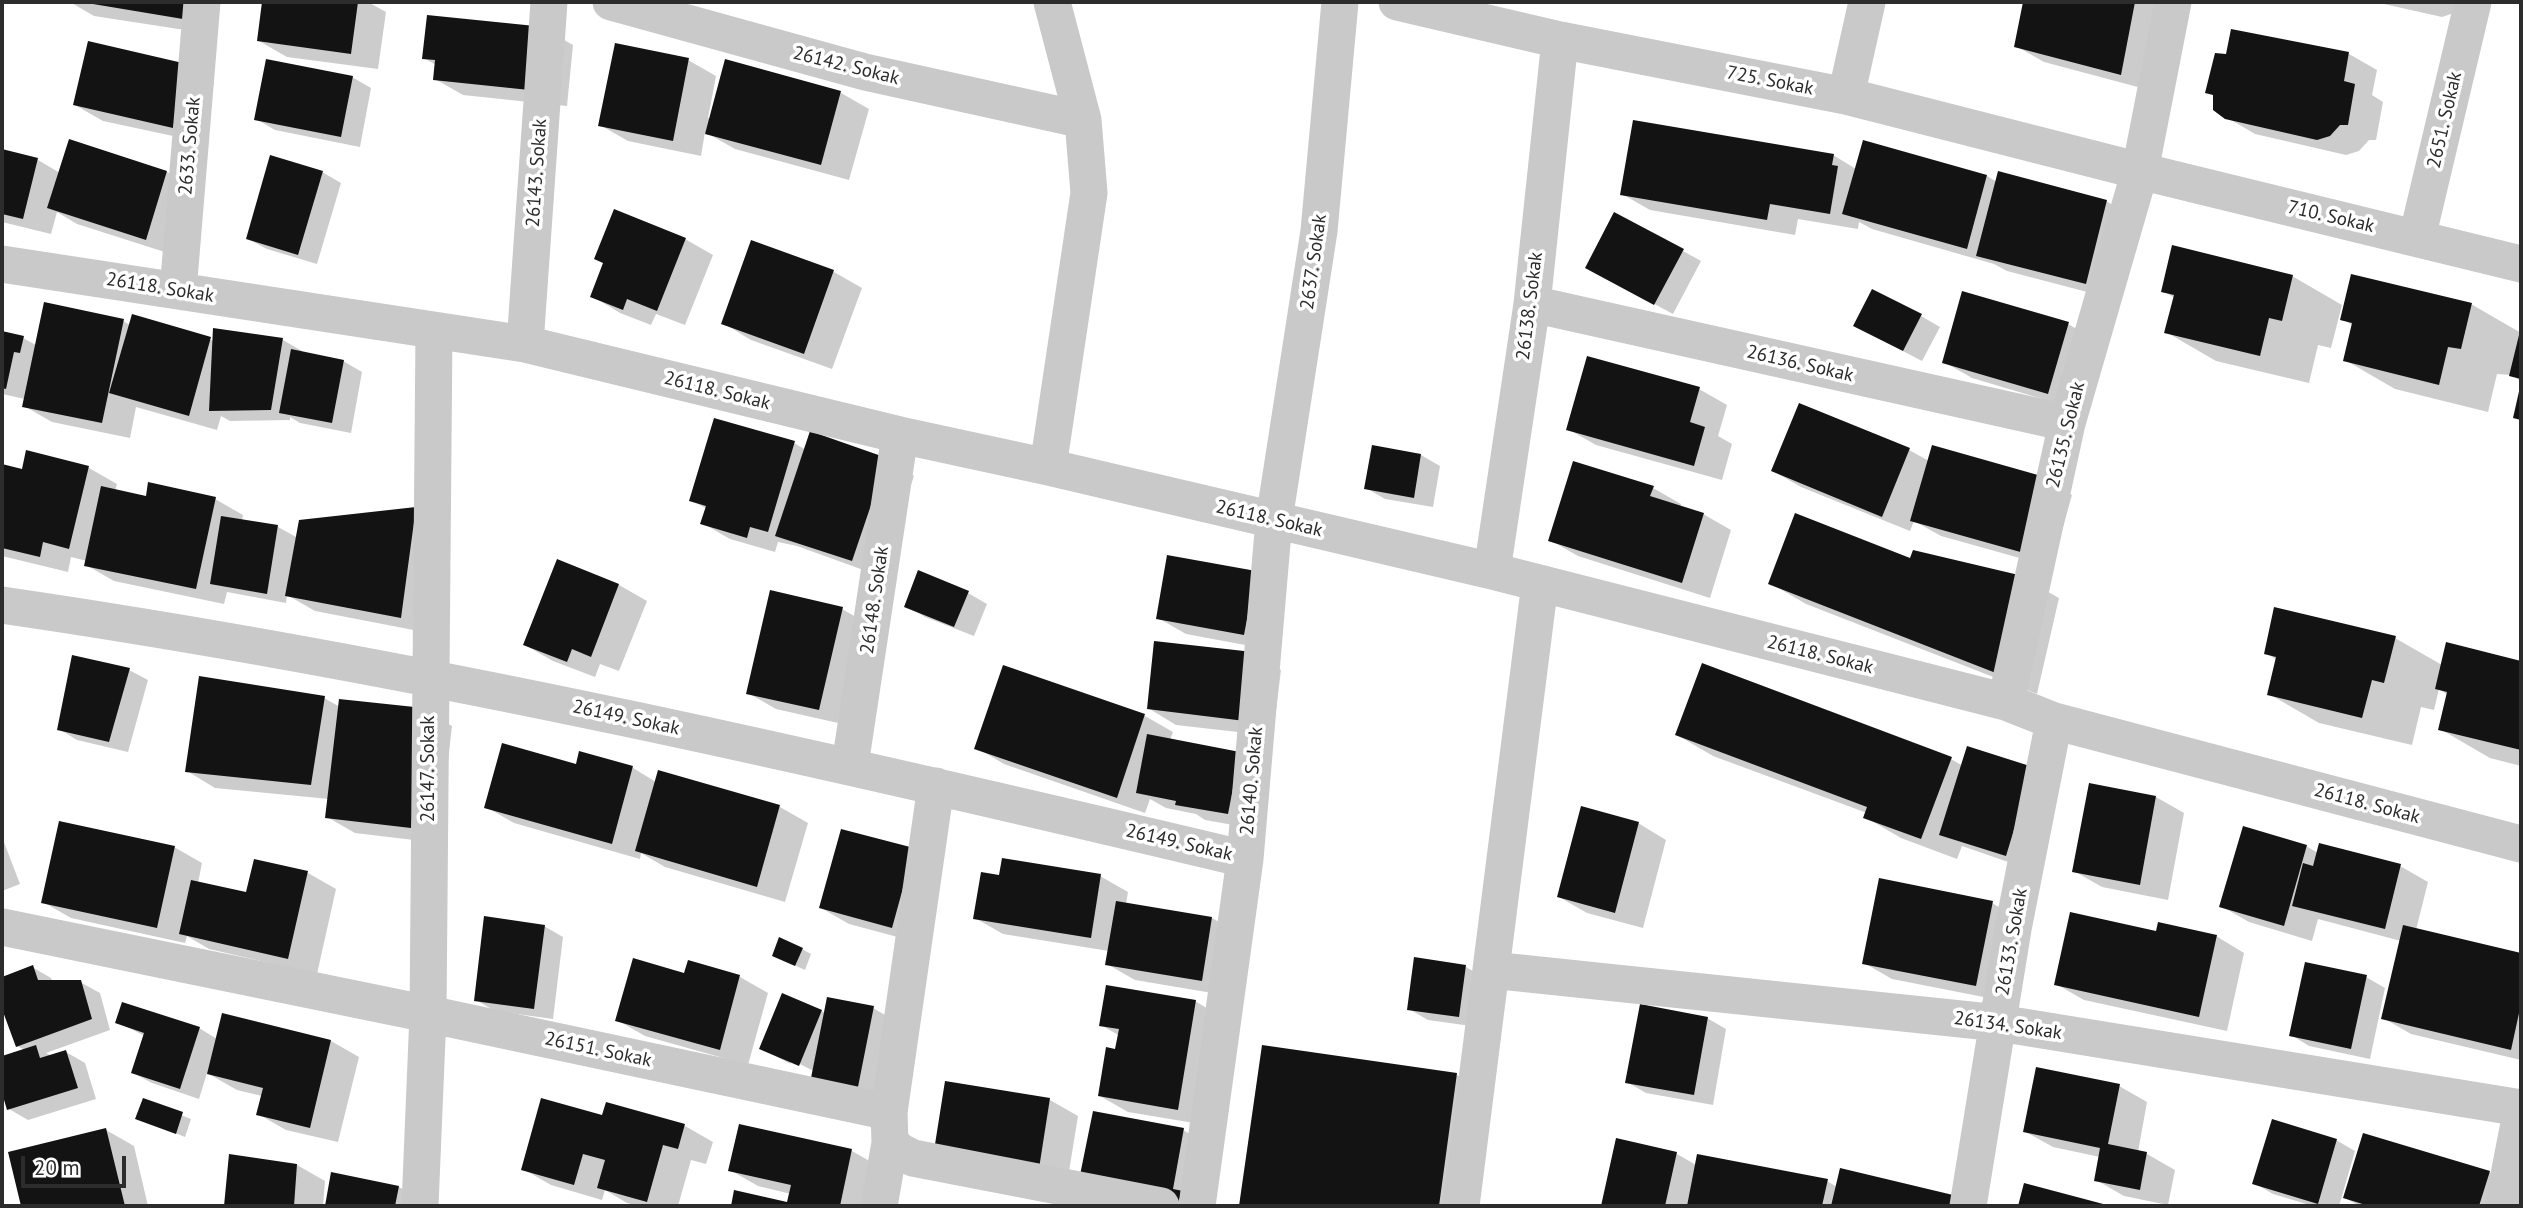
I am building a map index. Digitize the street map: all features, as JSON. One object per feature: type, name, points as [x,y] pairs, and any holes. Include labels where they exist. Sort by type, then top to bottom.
[{"type":"street","name":"2633. Sokak","points":[[177,291],[202,2]]},
{"type":"street","name":"26143. Sokak","points":[[525,344],[549,2]]},
{"type":"street","name":"26142. Sokak","points":[[611,2],[865,72],[1083,120]]},
{"type":"street","points":[[1048,467],[1089,193],[1083,120],[1052,2]]},
{"type":"street","name":"2637. Sokak","points":[[1273,520],[1320,231],[1340,2]]},
{"type":"street","name":"725. Sokak","points":[[1397,2],[1560,40],[1846,96],[2140,171]]},
{"type":"street","points":[[1846,96],[1867,2]]},
{"type":"street","name":"26135. Sokak","points":[[2006,702],[2067,423],[2140,171],[2174,2]]},
{"type":"street","name":"2651. Sokak","points":[[2417,237],[2473,2]]},
{"type":"street","name":"26138. Sokak","points":[[1492,571],[1532,304],[1560,40]]},
{"type":"street","name":"710. Sokak","points":[[2140,171],[2521,264]]},
{"type":"street","name":"26118. Sokak","points":[[2,264],[525,344],[900,435],[1048,467],[1540,583],[2006,702],[2054,721],[2521,844]]},
{"type":"street","name":"26136. Sokak","points":[[1532,304],[2067,423]]},
{"type":"street","name":"26147. Sokak","points":[[420,1206],[428,1014],[434,331]]},
{"type":"street","name":"26148. Sokak","points":[[850,765],[900,435]]},
{"type":"street","name":"26140. Sokak","points":[[1197,1206],[1245,859],[1273,520]]},
{"type":"street","points":[[1461,1206],[1540,583]]},
{"type":"street","name":"26149. Sokak","points":[[2,606],[169,629],[429,677],[850,765],[1245,859]]},
{"type":"street","name":"26133. Sokak","points":[[1968,1206],[2013,929],[2054,721]]},
{"type":"street","points":[[878,1206],[936,786]]},
{"type":"street","name":"26151. Sokak","points":[[2,927],[428,1014],[890,1128],[901,1152],[913,1158],[1161,1206]]},
{"type":"street","name":"26134. Sokak","points":[[1491,970],[1999,1023],[2521,1110]]},
{"type":"street","points":[[2502,1206],[2521,1110]]},
{"type":"building","points":[[81,2],[185,2],[183,19]]},
{"type":"building","points":[[262,2],[358,2],[351,54],[257,41]]},
{"type":"building","points":[[2023,2],[2135,2],[2121,75],[2014,47]]},
{"type":"building","points":[[427,15],[545,27],[539,91],[433,80],[435,60],[422,59]]},
{"type":"building","points":[[2231,29],[2349,52],[2344,81],[2355,84],[2348,125],[2340,125],[2330,136],[2317,140],[2225,119],[2213,110],[2213,95],[2205,93],[2215,53],[2226,54]]},
{"type":"building","points":[[88,41],[187,64],[173,128],[73,105]]},
{"type":"building","points":[[615,43],[689,58],[673,141],[598,126]]},
{"type":"building","points":[[266,59],[353,76],[341,137],[254,120]]},
{"type":"building","points":[[725,59],[841,91],[821,165],[705,134]]},
{"type":"building","points":[[1633,120],[1834,154],[1832,165],[1838,166],[1830,214],[1770,204],[1767,220],[1620,195]]},
{"type":"building","points":[[69,139],[167,171],[146,240],[47,208]]},
{"type":"building","points":[[1863,140],[1987,175],[1967,249],[1842,214]]},
{"type":"building","points":[[2,149],[38,158],[23,219],[2,214]]},
{"type":"building","points":[[270,155],[323,171],[298,255],[246,239]]},
{"type":"building","points":[[1998,171],[2107,200],[2086,284],[1976,256]]},
{"type":"building","points":[[614,209],[686,238],[657,311],[627,299],[623,310],[590,297],[603,263],[594,259]]},
{"type":"building","points":[[1614,212],[1684,249],[1654,305],[1585,268]]},
{"type":"building","points":[[751,240],[834,270],[804,354],[721,324]]},
{"type":"building","points":[[2172,245],[2293,275],[2282,321],[2269,318],[2260,356],[2164,333],[2174,295],[2161,292]]},
{"type":"building","points":[[2351,274],[2472,303],[2461,349],[2448,347],[2439,385],[2343,361],[2352,323],[2340,320]]},
{"type":"building","points":[[1872,289],[1922,314],[1903,351],[1853,326]]},
{"type":"building","points":[[1962,291],[2069,322],[2048,394],[1942,363]]},
{"type":"building","points":[[44,302],[124,319],[102,423],[22,407]]},
{"type":"building","points":[[132,314],[211,337],[189,416],[109,393]]},
{"type":"building","points":[[213,328],[283,338],[271,410],[209,411]]},
{"type":"building","points":[[2,331],[24,336],[20,353],[14,352],[6,389],[2,388]]},
{"type":"building","points":[[2521,331],[2521,379],[2509,376]]},
{"type":"building","points":[[291,349],[344,360],[332,423],[279,413]]},
{"type":"building","points":[[1587,356],[1700,387],[1690,422],[1705,427],[1694,466],[1566,430]]},
{"type":"building","points":[[2521,387],[2521,420],[2513,418]]},
{"type":"building","points":[[1799,403],[1910,448],[1882,517],[1771,471]]},
{"type":"building","points":[[714,418],[795,441],[768,532],[750,527],[747,538],[700,524],[706,506],[689,501]]},
{"type":"building","points":[[810,431],[887,458],[852,561],[775,536]]},
{"type":"building","points":[[1372,445],[1421,454],[1414,498],[1364,489]]},
{"type":"building","points":[[1932,445],[2045,477],[2024,553],[1910,521]]},
{"type":"building","points":[[26,450],[89,466],[69,549],[43,542],[40,557],[2,548],[2,464],[22,469]]},
{"type":"building","points":[[1573,461],[1654,486],[1650,496],[1704,513],[1682,583],[1548,541]]},
{"type":"building","points":[[148,482],[216,497],[196,589],[84,566],[101,486],[146,496]]},
{"type":"building","points":[[416,507],[401,618],[285,596],[299,520]]},
{"type":"building","points":[[1795,513],[1910,558],[1913,550],[2023,576],[2001,675],[1768,584]]},
{"type":"building","points":[[221,516],[278,525],[267,594],[210,584]]},
{"type":"building","points":[[1167,555],[1256,571],[1244,635],[1156,619]]},
{"type":"building","points":[[557,559],[619,584],[591,657],[572,649],[567,662],[523,645]]},
{"type":"building","points":[[918,570],[969,591],[954,627],[904,607]]},
{"type":"building","points":[[770,590],[843,607],[819,710],[746,694]]},
{"type":"building","points":[[2274,607],[2396,636],[2384,683],[2372,680],[2362,718],[2267,695],[2276,657],[2264,654]]},
{"type":"building","points":[[1154,641],[1253,652],[1245,721],[1147,709]]},
{"type":"building","points":[[2446,642],[2521,661],[2521,750],[2438,730],[2447,692],[2435,689]]},
{"type":"building","points":[[72,655],[130,668],[109,742],[57,730]]},
{"type":"building","points":[[1702,663],[1952,757],[1921,839],[1863,818],[1867,807],[1675,735]]},
{"type":"building","points":[[1003,665],[1145,714],[1117,798],[974,749]]},
{"type":"building","points":[[199,676],[325,696],[311,785],[185,772]]},
{"type":"building","points":[[339,699],[424,708],[411,828],[325,818]]},
{"type":"building","points":[[1147,734],[1240,752],[1228,814],[1175,805],[1176,801],[1136,793]]},
{"type":"building","points":[[502,743],[576,764],[579,751],[633,766],[612,844],[484,808]]},
{"type":"building","points":[[1967,746],[2033,767],[2006,856],[1939,835]]},
{"type":"building","points":[[658,770],[780,805],[757,887],[635,851]]},
{"type":"building","points":[[2089,783],[2156,796],[2140,885],[2072,872]]},
{"type":"building","points":[[1581,806],[1639,822],[1615,913],[1557,897]]},
{"type":"building","points":[[59,821],[175,846],[157,928],[41,903]]},
{"type":"building","points":[[2243,826],[2307,845],[2284,926],[2219,907]]},
{"type":"building","points":[[841,829],[914,848],[892,928],[819,908]]},
{"type":"building","points":[[2319,843],[2401,864],[2385,929],[2292,906],[2303,863],[2313,866]]},
{"type":"building","points":[[1002,858],[1101,874],[1091,938],[973,919],[981,872],[999,875]]},
{"type":"building","points":[[254,859],[308,871],[288,959],[179,934],[191,880],[246,892]]},
{"type":"building","points":[[1879,878],[1993,901],[1976,986],[1862,964]]},
{"type":"building","points":[[1116,901],[1212,917],[1202,981],[1105,965]]},
{"type":"building","points":[[2070,912],[2156,931],[2158,922],[2217,935],[2199,1017],[2054,985]]},
{"type":"building","points":[[484,916],[545,925],[534,1009],[474,1001]]},
{"type":"building","points":[[2403,925],[2521,953],[2521,1004],[2511,1050],[2381,1019]]},
{"type":"building","points":[[779,937],[803,948],[795,966],[772,956]]},
{"type":"building","points":[[1414,957],[1466,965],[1459,1017],[1407,1010]]},
{"type":"building","points":[[633,958],[684,973],[688,960],[740,975],[720,1050],[615,1021]]},
{"type":"building","points":[[2305,962],[2367,975],[2351,1049],[2289,1036]]},
{"type":"building","points":[[33,965],[38,980],[81,980],[92,1019],[16,1047],[2,1009],[2,977]]},
{"type":"building","points":[[1106,985],[1196,1000],[1178,1110],[1098,1096],[1106,1047],[1115,1049],[1119,1029],[1099,1026]]},
{"type":"building","points":[[782,993],[822,1010],[799,1066],[759,1049]]},
{"type":"building","points":[[827,997],[874,1006],[857,1092],[810,1083]]},
{"type":"building","points":[[122,1002],[200,1027],[180,1089],[131,1073],[144,1033],[115,1023]]},
{"type":"building","points":[[1640,1004],[1708,1017],[1694,1095],[1625,1083]]},
{"type":"building","points":[[222,1013],[331,1040],[310,1128],[256,1115],[263,1088],[207,1074]]},
{"type":"building","points":[[36,1045],[40,1058],[66,1050],[78,1088],[7,1110],[2,1093],[2,1056]]},
{"type":"building","points":[[1262,1045],[1457,1073],[1439,1206],[1239,1206]]},
{"type":"building","points":[[2036,1067],[2120,1084],[2108,1144],[2147,1152],[2140,1190],[2094,1181],[2100,1148],[2023,1132]]},
{"type":"building","points":[[945,1081],[1050,1098],[1038,1175],[933,1157]]},
{"type":"building","points":[[143,1098],[183,1112],[176,1134],[135,1119]]},
{"type":"building","points":[[541,1098],[602,1115],[606,1102],[685,1124],[678,1149],[663,1145],[647,1202],[597,1188],[605,1160],[583,1154],[574,1185],[521,1170]]},
{"type":"building","points":[[1093,1111],[1184,1128],[1173,1189],[1183,1191],[1178,1202],[1079,1180]]},
{"type":"building","points":[[2272,1119],[2337,1139],[2318,1204],[2252,1184]]},
{"type":"building","points":[[739,1124],[852,1149],[840,1206],[731,1206],[734,1190],[787,1202],[791,1185],[728,1171]]},
{"type":"building","points":[[106,1128],[125,1206],[21,1206],[8,1152]]},
{"type":"building","points":[[2363,1133],[2490,1171],[2479,1206],[2369,1206],[2343,1198]]},
{"type":"building","points":[[1616,1138],[1677,1152],[1665,1206],[1601,1206]]},
{"type":"building","points":[[229,1154],[297,1164],[294,1206],[224,1206]]},
{"type":"building","points":[[1697,1154],[1828,1179],[1822,1206],[1687,1206]]},
{"type":"building","points":[[1840,1168],[1953,1195],[1950,1206],[1831,1206]]},
{"type":"building","points":[[331,1172],[399,1186],[395,1206],[325,1206]]},
{"type":"building","points":[[2024,1183],[2107,1205],[2107,1206],[2018,1206]]}]
